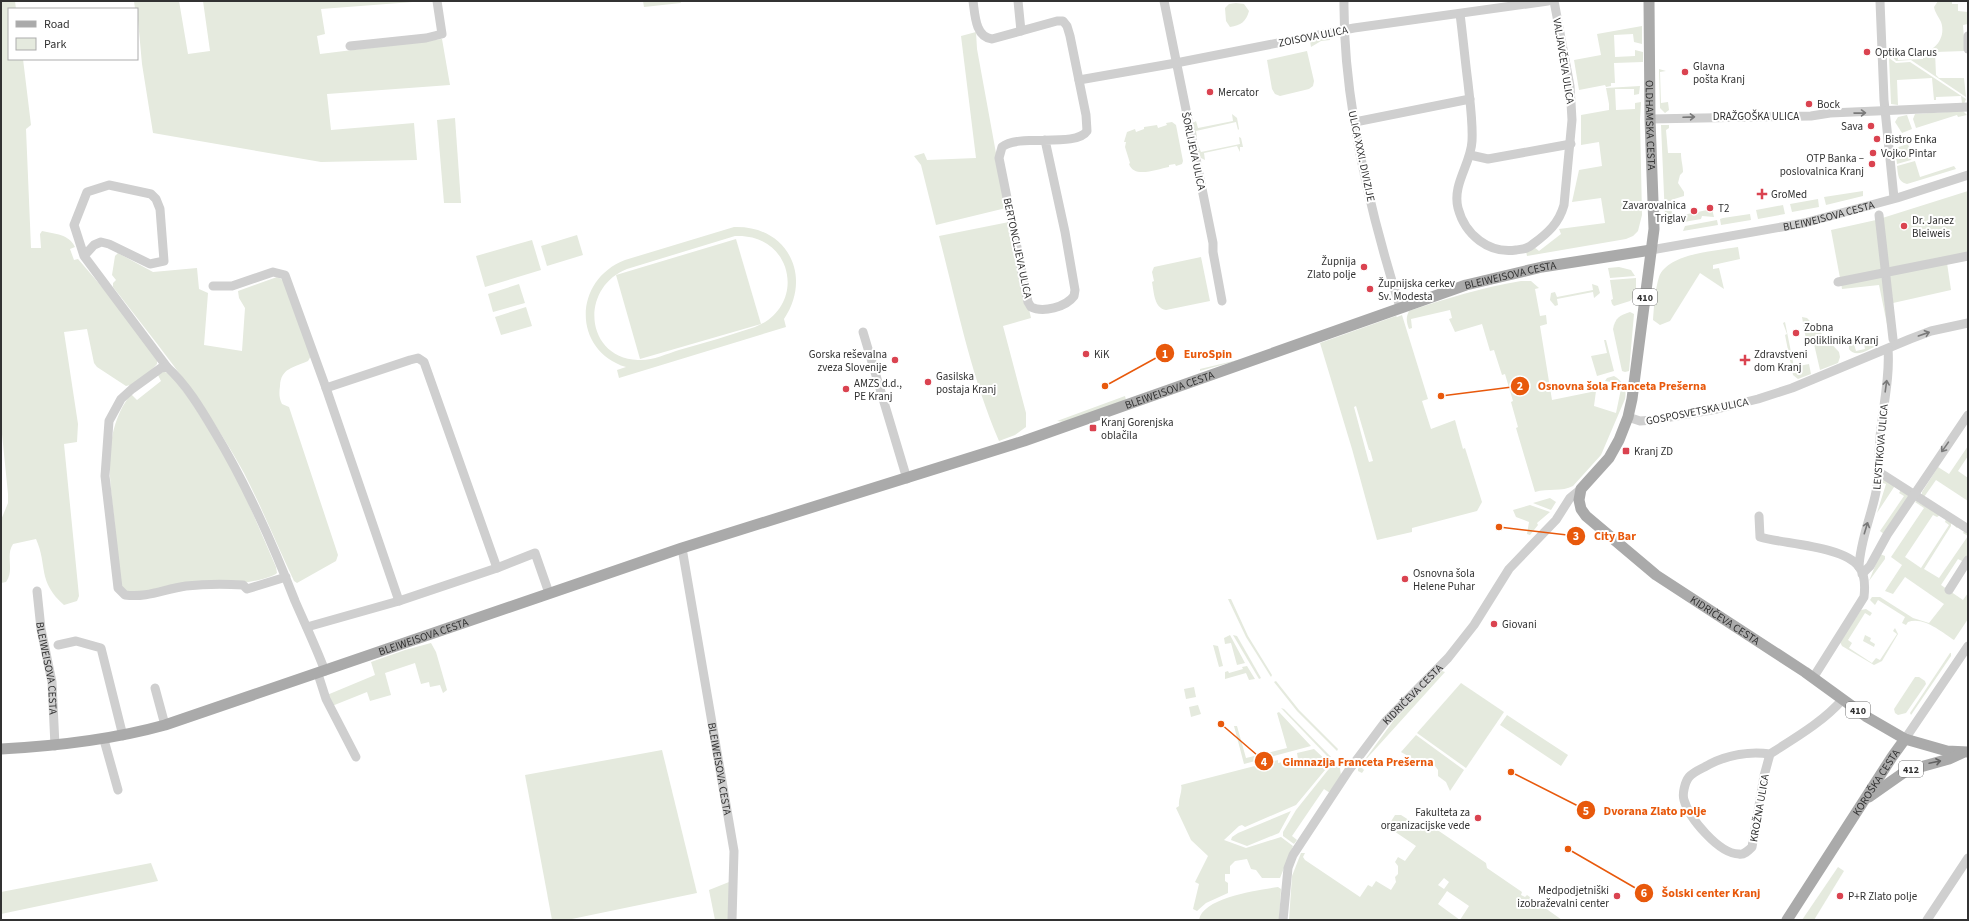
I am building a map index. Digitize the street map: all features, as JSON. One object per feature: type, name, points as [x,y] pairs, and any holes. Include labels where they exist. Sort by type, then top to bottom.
[{"type":"main road","name":"OLDHAMSKA CESTA","points":[[1649,1],[1650,118],[1654,229],[1651,250]]},
{"type":"main road","name":"BLEIWEISOVA CESTA","points":[[1,749],[55,746],[104,740],[165,726],[682,548],[907,479],[1089,419],[1400,307],[1466,285],[1507,274],[1651,250]]},
{"type":"main road","name":"KIDRIČEVA CESTA","points":[[1651,250],[1632,399],[1628,417],[1619,440],[1609,458],[1581,490],[1579,500],[1581,509],[1616,542],[1656,575],[1813,678],[1867,717],[1905,739]]},
{"type":"main road","name":"412","points":[[1905,739],[1946,752],[1966,753]]},
{"type":"main road","name":"KOROŠKA CESTA","points":[[1787,920],[1892,756],[1905,739]]},
{"type":"main road","name":"412","points":[[1865,800],[1906,770],[1966,753]]},
{"type":"street","points":[[350,46],[426,38],[442,34],[437,1]]},
{"type":"street","name":"BERTONCLJEVA ULICA","points":[[973,1],[979,31],[982,36],[992,39],[1057,21],[1063,21],[1070,33],[1088,126],[1087,131],[1080,137],[1045,140],[1005,144],[1000,152],[999,158],[1028,302],[1031,307],[1041,310],[1066,304],[1074,296],[1075,290],[1065,232],[1045,140]]},
{"type":"street","points":[[1018,1],[1021,31]]},
{"type":"street","name":"ŠORLIJEVA ULICA","points":[[1164,1],[1213,242],[1213,252],[1222,301]]},
{"type":"street","name":"ULICA XXXI. DIVIZIJE","points":[[1344,1],[1344,30],[1354,122],[1382,245],[1400,307]]},
{"type":"street","name":"ZOISOVA ULICA","points":[[1079,80],[1176,63],[1344,30],[1548,1]]},
{"type":"street","name":"VALJAVČEVA ULICA","points":[[1460,14],[1473,126],[1470,155],[1458,187],[1458,207],[1462,221],[1476,239],[1488,246],[1506,252],[1530,247],[1552,229],[1561,216],[1566,188],[1572,120],[1570,86],[1554,1]]},
{"type":"street","points":[[1880,1],[1886,112],[1894,198]]},
{"type":"street","points":[[1968,36],[1968,49]]},
{"type":"street","points":[[1354,122],[1470,99]]},
{"type":"street","name":"DRAŽGOŠKA ULICA","points":[[1650,118],[1811,116],[1830,113],[1886,112],[1968,107]]},
{"type":"street","points":[[1470,155],[1488,159],[1571,144]]},
{"type":"street","name":"BLEIWEISOVA CESTA","points":[[1651,250],[1804,223],[1894,198],[1968,175]]},
{"type":"street","points":[[84,256],[94,245],[101,242],[109,244],[150,264],[164,261],[160,209],[156,199],[150,194],[109,185],[88,192],[74,225],[84,256],[167,367],[190,395],[234,464],[256,508],[307,627],[321,672],[326,699],[356,757]]},
{"type":"street","points":[[1879,215],[1894,339]]},
{"type":"street","points":[[1838,282],[1968,256]]},
{"type":"street","points":[[214,286],[232,286],[273,272],[286,275],[399,600]]},
{"type":"street","name":"GOSPOSVETSKA ULICA","points":[[1628,417],[1640,422],[1717,409],[1758,399],[1788,390],[1931,331],[1968,323]]},
{"type":"street","points":[[863,332],[907,479]]},
{"type":"street","name":"LEVSTIKOVA ULICA","points":[[1861,570],[1863,540],[1872,509],[1879,472],[1881,429],[1889,363],[1888,349]]},
{"type":"street","points":[[326,388],[410,360],[418,358],[424,362],[497,568]]},
{"type":"street","points":[[167,367],[161,368],[121,399],[109,421],[105,476],[118,588],[125,595],[140,597],[185,586],[216,584],[243,585],[247,589],[286,577]]},
{"type":"street","points":[[1861,570],[1870,566],[1887,535],[1968,415]]},
{"type":"street","points":[[1879,472],[1968,529]]},
{"type":"street","name":"KIDRIČEVA CESTA","points":[[1283,920],[1288,868],[1293,855],[1349,770],[1385,722],[1448,658],[1474,626],[1509,569],[1556,520],[1570,498],[1581,490]]},
{"type":"street","points":[[1759,516],[1760,537],[1791,542],[1831,552],[1849,559],[1861,570],[1865,589],[1864,597],[1813,678]]},
{"type":"street","name":"BLEIWEISOVA CESTA","points":[[682,548],[734,851],[732,920]]},
{"type":"street","points":[[307,627],[399,600],[497,568],[535,553],[549,594]]},
{"type":"street","points":[[1949,590],[1968,560]]},
{"type":"street","name":"BLEIWEISOVA CESTA","points":[[37,591],[41,629],[52,682],[55,746]]},
{"type":"street","name":"BLEIWEISOVA CESTA","points":[[58,645],[76,641],[101,648],[123,736]]},
{"type":"street","name":"KOROŠKA CESTA","points":[[1905,739],[1968,646]]},
{"type":"street","points":[[155,688],[165,726]]},
{"type":"street","points":[[1770,754],[1818,722],[1834,709],[1843,699]]},
{"type":"street","points":[[104,740],[118,790]]},
{"type":"street","name":"KROŽNA ULICA","points":[[1755,752],[1770,754],[1764,776],[1752,847],[1747,852],[1740,855],[1718,845],[1689,812],[1683,799],[1685,786],[1689,777],[1716,761],[1755,752]]},
{"type":"street","points":[[1927,920],[1968,858]]},
{"type":"green space","points":[[1,1],[15,1],[16,8],[8,8],[8,60],[23,60],[31,125],[26,129],[31,248],[41,248],[40,234],[42,231],[61,235],[69,239],[75,247],[70,249],[74,260],[78,259],[108,294],[157,358],[157,364],[146,375],[139,381],[126,386],[97,367],[94,363],[87,329],[64,332],[78,424],[77,442],[64,444],[79,596],[77,601],[64,605],[50,588],[46,581],[42,557],[36,539],[13,544],[10,553],[9,577],[6,582],[1,583],[1,520],[8,503],[8,494],[1,424]]},
{"type":"green space","points":[[134,1],[179,1],[188,54],[210,51],[203,1],[426,1],[321,9],[325,34],[317,36],[320,54],[442,39],[450,85],[327,94],[331,130],[414,123],[417,160],[321,162],[153,133],[142,64],[138,8],[135,8]]},
{"type":"green space","points":[[643,1],[680,1],[681,3],[644,7]]},
{"type":"green space","points":[[1938,1],[1952,1],[1952,4],[1958,4],[1958,11],[1968,12],[1968,24],[1963,25],[1965,51],[1935,52],[1936,75],[1939,78],[1964,78],[1966,97],[1911,60],[1896,61],[1892,56],[1898,54],[1898,60],[1923,59],[1923,52],[1928,51],[1939,42],[1942,27],[1934,7]]},
{"type":"green space","points":[[1229,4],[1244,4],[1249,11],[1246,18],[1242,22],[1230,27],[1226,21],[1225,8]]},
{"type":"green space","points":[[1642,26],[1642,44],[1634,42],[1633,34],[1614,35],[1615,57],[1635,56],[1635,50],[1643,52],[1643,62],[1614,63],[1615,83],[1611,83],[1611,86],[1606,87],[1605,85],[1579,90],[1574,60],[1601,55],[1597,34]]},
{"type":"green space","points":[[976,32],[977,49],[1006,208],[936,225],[921,165],[914,156],[924,153],[927,160],[976,158],[961,36]]},
{"type":"green space","points":[[1330,37],[1330,40],[1321,41],[1311,47],[1310,41]]},
{"type":"green space","points":[[1307,51],[1314,81],[1313,86],[1309,89],[1280,96],[1275,94],[1272,89],[1267,60]]},
{"type":"green space","points":[[1889,58],[1896,63],[1910,62],[1966,99],[1964,104],[1962,103],[1961,96],[1936,97],[1936,100],[1934,100],[1932,78],[1897,80],[1898,105],[1891,104]]},
{"type":"green space","points":[[1659,69],[1666,71],[1660,72],[1661,103],[1668,102],[1669,110],[1665,113],[1660,108]]},
{"type":"green space","points":[[1640,86],[1639,94],[1634,95],[1634,89],[1615,89],[1616,110],[1635,109],[1635,103],[1641,102],[1642,215],[1638,231],[1633,236],[1626,239],[1527,256],[1526,251],[1534,247],[1539,251],[1561,234],[1559,229],[1605,223],[1601,198],[1572,202],[1579,170],[1602,166],[1599,142],[1581,145],[1581,115],[1609,110],[1606,88]]},
{"type":"green space","points":[[1963,111],[1967,115],[1958,117],[1957,115],[1916,128],[1913,119],[1915,114]]},
{"type":"green space","points":[[1232,114],[1237,118],[1238,130],[1236,122],[1196,131],[1196,137],[1193,123],[1196,121],[1198,128],[1233,121]]},
{"type":"green space","points":[[1907,115],[1912,129],[1902,133],[1895,122],[1898,117]]},
{"type":"green space","points":[[455,118],[461,203],[444,203],[437,120]]},
{"type":"green space","points":[[1172,122],[1176,125],[1183,161],[1182,164],[1176,166],[1175,164],[1169,165],[1169,167],[1146,172],[1132,169],[1129,164],[1130,163],[1125,147],[1126,142],[1124,142],[1127,132],[1135,129],[1136,132],[1144,129],[1144,127],[1157,125],[1158,128],[1167,125],[1166,123]]},
{"type":"green space","points":[[1661,125],[1669,125],[1669,128],[1666,130],[1668,153],[1681,153],[1683,170],[1678,183],[1684,192],[1684,196],[1671,200],[1671,206],[1668,207],[1668,210],[1671,209],[1673,215],[1678,216],[1712,209],[1714,217],[1702,216],[1701,219],[1667,225],[1665,218]]},
{"type":"green space","points":[[1239,137],[1241,138],[1243,147],[1240,147],[1240,152],[1237,146],[1204,153],[1205,160],[1199,157],[1198,145],[1201,152],[1240,144]]},
{"type":"green space","points":[[1908,144],[1912,157],[1911,160],[1897,164],[1895,148]]},
{"type":"green space","points":[[1915,161],[1920,177],[1954,166],[1956,169],[1907,184],[1902,182],[1899,178],[1897,166]]},
{"type":"green space","points":[[1863,191],[1863,196],[1826,205],[1824,197]]},
{"type":"green space","points":[[1968,191],[1968,253],[1840,278],[1831,230],[1876,220]]},
{"type":"green space","points":[[1818,199],[1819,207],[1792,212],[1790,204]]},
{"type":"green space","points":[[1783,205],[1785,214],[1758,219],[1756,210]]},
{"type":"green space","points":[[1750,214],[1751,220],[1721,225],[1720,219]]},
{"type":"green space","points":[[1717,220],[1718,225],[1683,231],[1685,226]]},
{"type":"green space","points":[[1009,222],[1031,318],[1003,326],[1026,413],[1026,427],[1015,435],[999,441],[972,366],[939,236]]},
{"type":"green space","points":[[734,227],[753,229],[768,234],[781,244],[790,256],[795,270],[796,286],[792,303],[784,319],[786,327],[619,378],[617,370],[626,367],[608,358],[596,346],[588,331],[586,315],[588,298],[596,283],[608,270],[625,260]],"holes":[[[735,236],[755,238],[770,246],[781,258],[787,272],[787,288],[782,304],[772,317],[755,327],[659,357],[638,360],[620,356],[607,348],[599,335],[595,321],[595,306],[601,291],[612,278],[627,269]]]},
{"type":"green space","points":[[577,235],[583,255],[547,266],[541,246]]},
{"type":"green space","points":[[736,239],[761,324],[640,359],[616,275]]},
{"type":"green space","points":[[532,240],[541,270],[485,287],[476,256]]},
{"type":"green space","points":[[1738,247],[1740,259],[1713,265],[1713,269],[1719,268],[1724,289],[1700,273],[1670,321],[1660,325],[1653,320],[1659,277],[1664,269],[1682,258],[1694,254]]},
{"type":"green space","points":[[118,253],[153,272],[197,268],[199,289],[208,293],[204,345],[242,351],[245,308],[239,298],[238,291],[277,277],[283,280],[311,356],[308,361],[285,372],[281,380],[279,393],[282,404],[289,407],[338,555],[336,561],[297,583],[294,581],[251,486],[230,448],[182,377],[113,287],[113,283],[116,280],[112,275],[115,256]]},
{"type":"green space","points":[[1201,257],[1210,301],[1166,310],[1162,309],[1157,303],[1154,295],[1152,282],[1154,281],[1152,272],[1154,267]]},
{"type":"green space","points":[[1947,263],[1951,290],[1893,303],[1889,274]]},
{"type":"green space","points":[[1619,267],[1631,270],[1635,276],[1610,278],[1608,268]]},
{"type":"green space","points":[[1883,275],[1888,329],[1879,285],[1842,289],[1841,283]]},
{"type":"green space","points":[[1636,278],[1636,295],[1630,301],[1614,306],[1611,300],[1613,299],[1610,280]]},
{"type":"green space","points":[[1521,281],[1531,281],[1539,288],[1535,289],[1540,316],[1546,315],[1547,324],[1540,326],[1552,400],[1596,391],[1594,406],[1616,413],[1622,384],[1605,381],[1607,378],[1614,376],[1622,383],[1626,392],[1625,399],[1601,455],[1573,486],[1569,488],[1535,492],[1516,428],[1518,427],[1511,402],[1513,401],[1505,374],[1502,375],[1494,350],[1490,351],[1482,324],[1455,332],[1449,319],[1452,318],[1450,310],[1411,319],[1412,328],[1409,329],[1407,324],[1409,311],[1464,294]]},
{"type":"green space","points":[[519,284],[525,303],[493,312],[488,294]]},
{"type":"green space","points":[[1592,284],[1598,286],[1600,293],[1594,298],[1593,292],[1557,299],[1558,305],[1555,306],[1550,300],[1551,293],[1555,292],[1557,297],[1593,290]]},
{"type":"green space","points":[[526,307],[532,326],[501,335],[495,317]]},
{"type":"green space","points":[[1630,312],[1634,314],[1629,371],[1625,372],[1622,371],[1613,329],[1618,318],[1623,314]]},
{"type":"green space","points":[[1402,315],[1428,399],[1422,401],[1431,429],[1455,420],[1463,449],[1465,448],[1482,502],[1477,511],[1412,528],[1412,532],[1377,540],[1352,449],[1320,343],[1396,316]],"holes":[[[1356,406],[1373,461],[1369,462],[1354,407]]]},
{"type":"green space","points":[[1802,317],[1807,318],[1839,352],[1840,357],[1838,363],[1820,370],[1814,344],[1807,345]]},
{"type":"green space","points":[[1785,322],[1794,367],[1809,364],[1811,374],[1798,379],[1793,375],[1785,335],[1787,334],[1783,323]]},
{"type":"green space","points":[[1876,337],[1878,345],[1867,351],[1855,353],[1849,349],[1849,345],[1853,341],[1856,351],[1865,349],[1863,339]]},
{"type":"green space","points":[[1604,340],[1606,340],[1614,371],[1597,376],[1591,356],[1607,353]]},
{"type":"green space","points":[[1246,358],[1200,371],[1200,369]]},
{"type":"green space","points":[[162,372],[171,375],[190,400],[234,470],[276,567],[277,573],[267,578],[250,582],[205,588],[125,593],[121,587],[110,470],[112,438],[122,408],[131,394],[137,400],[161,381],[158,375]]},
{"type":"green space","points":[[1125,396],[1126,400],[1064,422],[1057,421]]},
{"type":"green space","points":[[1968,446],[1968,456],[1958,471],[1968,478],[1968,501],[1936,480],[1924,497],[1922,492],[1938,467],[1949,474]]},
{"type":"green space","points":[[1882,479],[1896,484],[1877,513],[1886,484],[1880,482]]},
{"type":"green space","points":[[1902,488],[1908,494],[1908,498],[1884,534],[1880,531],[1904,496],[1899,493]]},
{"type":"green space","points":[[1550,498],[1556,502],[1551,510],[1533,503]]},
{"type":"green space","points":[[1916,501],[1940,515],[1937,517],[1933,515],[1905,557],[1921,568],[1949,525],[1945,522],[1946,519],[1958,527],[1957,528],[1951,523],[1951,526],[1924,569],[1939,578],[1968,536],[1968,556],[1964,562],[1958,559],[1941,585],[1963,600],[1968,593],[1968,619],[1954,640],[1938,629],[1920,621],[1908,622],[1906,625],[1902,623],[1905,617],[1878,600],[1875,605],[1870,600],[1872,597],[1880,597],[1913,618],[1929,623],[1944,604],[1905,577],[1893,594],[1885,591],[1902,565],[1891,557],[1924,508],[1915,502]]},
{"type":"green space","points":[[1530,505],[1550,512],[1537,523],[1538,525],[1530,535],[1527,534],[1529,522],[1516,517],[1513,510]]},
{"type":"green space","points":[[1965,530],[1968,532],[1968,536],[1963,533]]},
{"type":"green space","points":[[1880,554],[1885,556],[1885,559],[1869,581]]},
{"type":"green space","points":[[1228,599],[1231,599],[1248,636],[1272,675],[1271,677],[1246,637]]},
{"type":"green space","points":[[1866,609],[1872,613],[1870,616],[1865,613],[1848,640],[1852,643],[1849,648],[1872,663],[1876,658],[1880,660],[1897,634],[1893,631],[1895,628],[1898,634],[1882,661],[1874,665],[1842,646],[1840,642],[1861,610]]},
{"type":"green space","points":[[1230,635],[1245,663],[1237,665],[1231,643],[1225,644],[1224,638]]},
{"type":"green space","points":[[1233,635],[1237,636],[1261,678],[1259,679]]},
{"type":"green space","points":[[1865,635],[1871,638],[1870,641],[1875,644],[1874,647],[1863,641]]},
{"type":"green space","points":[[431,643],[436,652],[447,690],[443,693],[440,685],[430,687],[429,682],[421,684],[415,663],[385,673],[391,695],[370,701],[367,692],[332,706],[327,695],[375,675],[371,662]]},
{"type":"green space","points":[[1213,645],[1218,646],[1223,666],[1219,667]]},
{"type":"green space","points":[[1950,653],[1951,656],[1911,715],[1910,713]]},
{"type":"green space","points":[[1247,666],[1255,679],[1249,680],[1246,673],[1225,679],[1225,672],[1228,671],[1229,673],[1243,669],[1242,667]]},
{"type":"green space","points":[[1442,671],[1445,672],[1361,765],[1394,720]]},
{"type":"green space","points":[[1915,677],[1919,677],[1925,681],[1926,684],[1906,713],[1898,715],[1895,713],[1894,709]]},
{"type":"green space","points":[[1276,681],[1299,710],[1338,749],[1337,751],[1297,711],[1274,682]]},
{"type":"green space","points":[[1461,683],[1504,712],[1466,768],[1417,733]]},
{"type":"green space","points":[[1194,687],[1196,697],[1186,699],[1184,689]]},
{"type":"green space","points":[[1198,705],[1201,714],[1191,717],[1189,707]]},
{"type":"green space","points":[[1281,708],[1284,709],[1331,757],[1328,757]]},
{"type":"green space","points":[[1279,712],[1311,746],[1244,764],[1234,726],[1237,726],[1246,758],[1287,748],[1277,713]]},
{"type":"green space","points":[[1507,715],[1568,755],[1561,766],[1500,725]]},
{"type":"green space","points":[[1416,735],[1464,770],[1450,791],[1446,782],[1438,776],[1438,770],[1435,766],[1424,765],[1401,752]]},
{"type":"green space","points":[[1314,749],[1330,764],[1296,805],[1245,827],[1242,825],[1239,826],[1224,840],[1246,848],[1281,837],[1293,846],[1280,878],[1262,878],[1256,870],[1251,869],[1247,859],[1235,861],[1230,866],[1230,874],[1225,874],[1225,881],[1228,883],[1228,893],[1206,903],[1197,911],[1193,909],[1199,884],[1195,882],[1208,856],[1191,840],[1176,808],[1179,806],[1181,785],[1278,760],[1278,763],[1298,759],[1297,753]]},
{"type":"green space","points":[[662,750],[697,893],[567,920],[552,920],[525,775]]},
{"type":"green space","points":[[1332,765],[1340,768],[1341,776],[1330,793],[1324,789],[1292,836],[1297,840],[1294,844],[1283,836],[1283,832],[1296,810]]},
{"type":"green space","points":[[1360,766],[1364,770],[1362,773],[1358,771]]},
{"type":"green space","points":[[1291,811],[1279,833],[1247,846],[1231,840],[1232,837],[1238,833]]},
{"type":"green space","points":[[1395,815],[1401,815],[1423,829],[1433,827],[1486,863],[1487,868],[1522,892],[1521,895],[1525,897],[1527,895],[1562,920],[1460,920],[1289,920],[1292,876],[1301,853],[1305,853],[1303,857],[1305,860],[1360,897],[1368,885],[1372,887],[1376,881],[1391,890],[1396,882],[1395,877],[1398,874],[1398,866],[1395,862],[1398,857],[1405,861],[1416,846],[1391,829],[1393,825],[1390,823]],"holes":[[[1444,878],[1449,882],[1444,889],[1438,885]],[[1447,891],[1469,906],[1460,920],[1438,904]]]},
{"type":"green space","points":[[151,863],[158,881],[1,914],[1,892]]},
{"type":"green space","points":[[1838,867],[1844,871],[1814,920],[1802,920]]},
{"type":"green space","points":[[729,882],[729,920],[715,920],[709,890]]},
{"type":"green space","points":[[1278,887],[1281,889],[1279,920],[1199,920],[1203,912],[1221,900],[1246,893]]},
{"type":"place","name":"Optika Clarus","points":[[1867,52]]},
{"type":"place","name":"Glavna pošta Kranj","points":[[1685,72]]},
{"type":"place","name":"Mercator","points":[[1210,92]]},
{"type":"place","name":"Bock","points":[[1809,104]]},
{"type":"place","name":"Sava","points":[[1871,126]]},
{"type":"place","name":"Bistro Enka","points":[[1877,139]]},
{"type":"place","name":"Vojko Pintar","points":[[1873,153]]},
{"type":"place","name":"OTP Banka – poslovalnica Kranj","points":[[1872,164]]},
{"type":"place","name":"GroMed","points":[[1762,194]]},
{"type":"place","name":"T2","points":[[1710,208]]},
{"type":"place","name":"Zavarovalnica Triglav","points":[[1694,211]]},
{"type":"place","name":"Dr. Janez Bleiweis","points":[[1904,226]]},
{"type":"place","name":"Župnija Zlato polje","points":[[1364,267]]},
{"type":"place","name":"Župnijska cerkev Sv. Modesta","points":[[1370,289]]},
{"type":"place","name":"Zobna poliklinika Kranj","points":[[1796,333]]},
{"type":"place","name":"KiK","points":[[1086,354]]},
{"type":"place","name":"Gorska reševalna zveza Slovenije","points":[[895,360]]},
{"type":"place","name":"Zdravstveni dom Kranj","points":[[1745,360]]},
{"type":"place","name":"Gasilska postaja Kranj","points":[[928,382]]},
{"type":"place","name":"EuroSpin","points":[[1105,386]]},
{"type":"place","name":"AMZS d.d., PE Kranj","points":[[846,389]]},
{"type":"place","name":"Osnovna šola Franceta Prešerna","points":[[1441,396]]},
{"type":"place","name":"Kranj Gorenjska oblačila","points":[[1093,428]]},
{"type":"place","name":"Kranj ZD","points":[[1626,451]]},
{"type":"place","name":"City Bar","points":[[1499,527]]},
{"type":"place","name":"Osnovna šola Helene Puhar","points":[[1405,579]]},
{"type":"place","name":"Giovani","points":[[1494,624]]},
{"type":"place","name":"Gimnazija Franceta Prešerna","points":[[1221,724]]},
{"type":"place","name":"Dvorana Zlato polje","points":[[1511,772]]},
{"type":"place","name":"Fakulteta za organizacijske vede","points":[[1478,818]]},
{"type":"place","name":"Šolski center Kranj","points":[[1568,849]]},
{"type":"place","name":"Medpodjetniški izobraževalni center","points":[[1617,896]]},
{"type":"place","name":"P+R Zlato polje","points":[[1840,896]]}]
